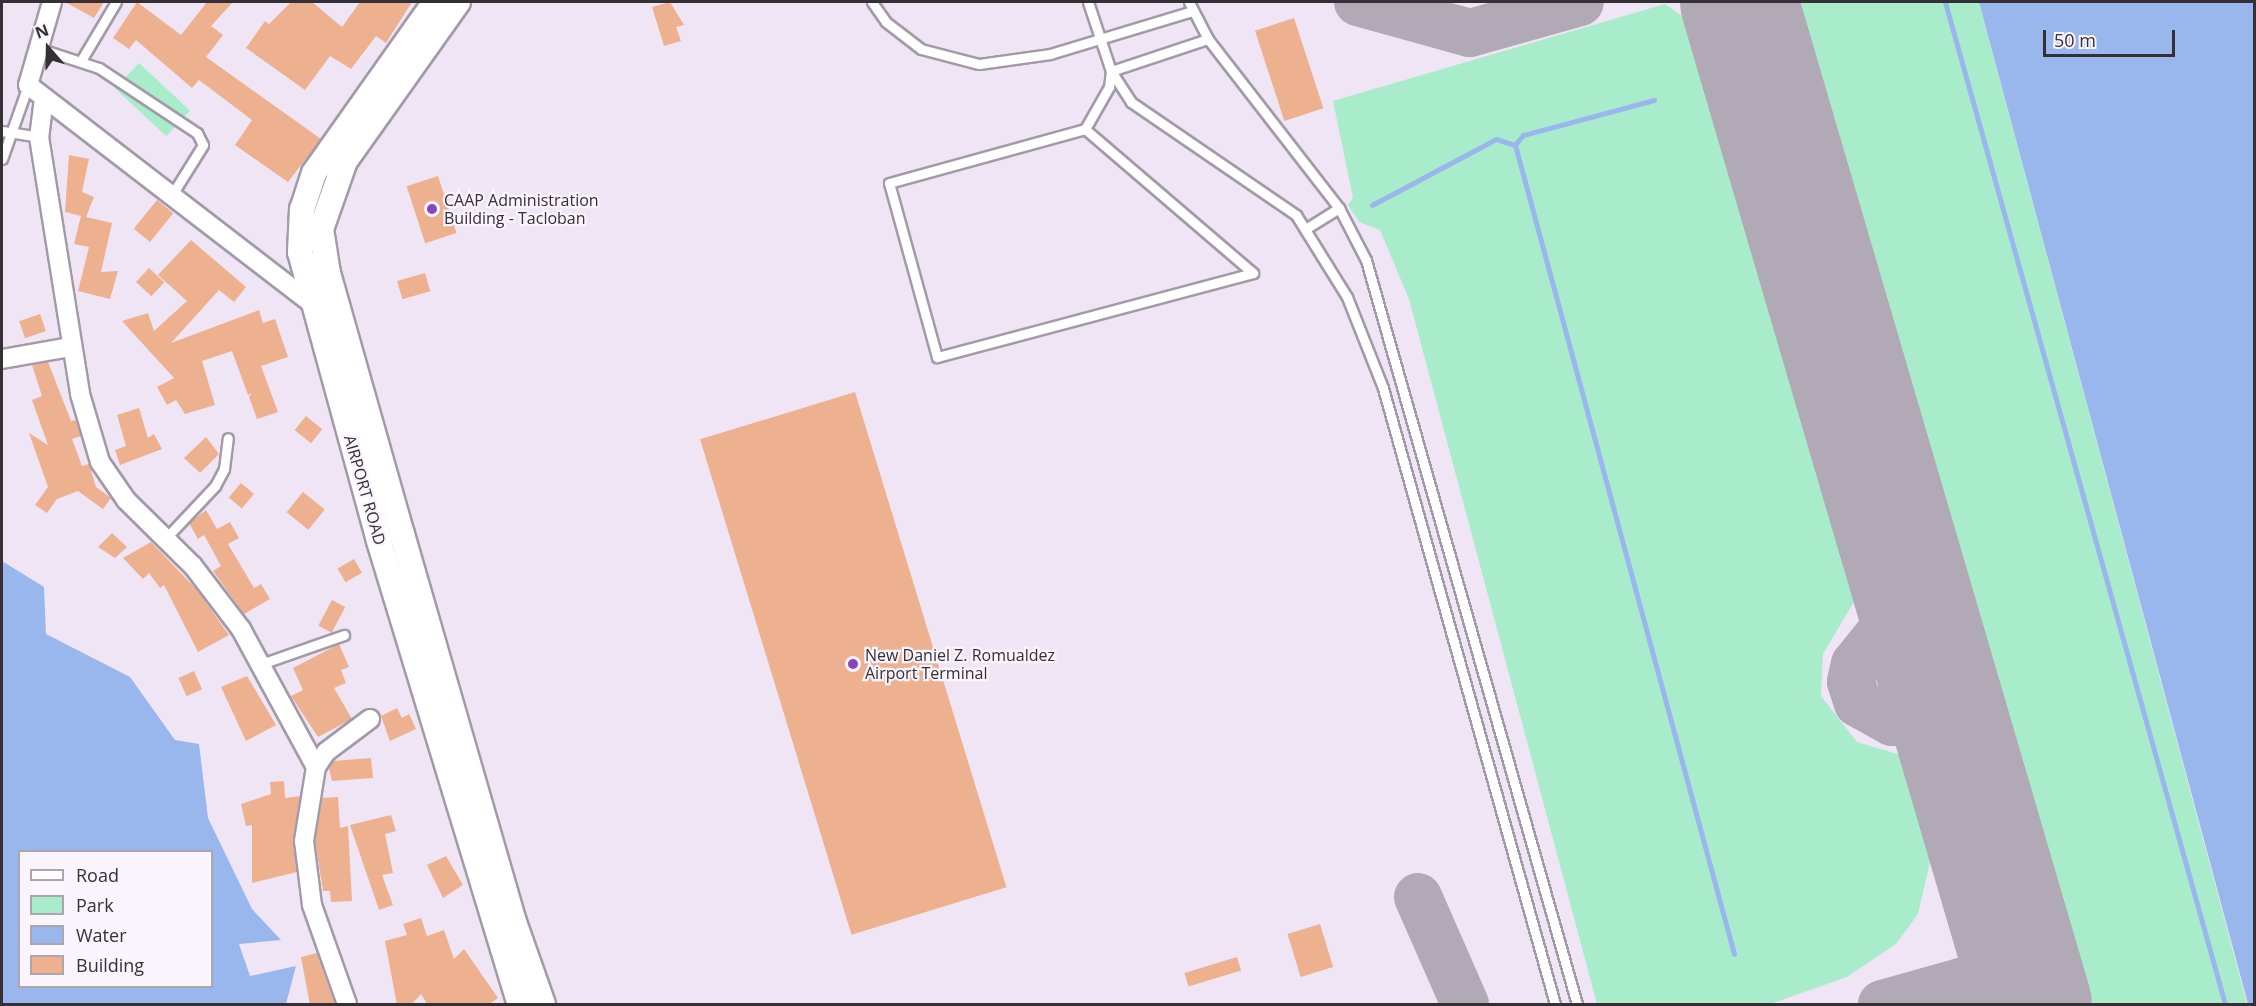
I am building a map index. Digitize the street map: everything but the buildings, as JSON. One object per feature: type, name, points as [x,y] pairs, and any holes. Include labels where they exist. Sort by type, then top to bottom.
[{"type":"main road","name":"AIRPORT ROAD","points":[[435,2],[315,173],[310,230],[310,302],[520,1005]]},
{"type":"main road","name":"AIRPORT ROAD","points":[[458,2],[345,161],[310,230],[334,295],[513,919],[543,1005]]},
{"type":"main road","points":[[310,302],[334,295]]},
{"type":"street","points":[[52,2],[28,86],[173,193],[310,302]]},
{"type":"street","points":[[44,98],[39,137],[71,347],[100,462],[216,596],[261,664],[316,766]]},
{"type":"street","points":[[2,359],[71,347]]},
{"type":"street","points":[[347,1005],[306,874],[304,841],[316,766],[326,752],[370,719]]},
{"type":"lane","points":[[82,59],[116,2]]},
{"type":"lane","points":[[872,2],[895,30],[921,49],[979,64],[1100,41],[1191,6],[1208,39],[1339,208],[1366,260],[1404,382],[1577,1005]]},
{"type":"lane","points":[[1088,2],[1111,71],[1145,115],[1275,197],[1307,228],[1347,297],[1383,387],[1489,752],[1555,1005]]},
{"type":"lane","points":[[1111,71],[1208,39]]},
{"type":"lane","points":[[38,48],[82,59],[201,138],[203,145],[173,193]]},
{"type":"lane","points":[[1085,129],[1253,273],[937,357],[889,183],[1085,129],[1109,87],[1111,71]]},
{"type":"lane","points":[[2,159],[28,86]]},
{"type":"lane","points":[[2,131],[39,137]]},
{"type":"lane","points":[[1307,228],[1339,208]]},
{"type":"lane","points":[[1383,387],[1404,382]]},
{"type":"lane","points":[[165,539],[215,486],[228,438]]},
{"type":"lane","points":[[261,664],[344,634]]},
{"type":"lane","points":[[1489,752],[1506,748]]},
{"type":"green space","points":[[1799,2],[1979,2],[2247,1004],[2091,1004]]},
{"type":"green space","points":[[1665,4],[1694,24],[1855,600],[1823,654],[1821,696],[1857,742],[1901,755],[1930,862],[1918,914],[1896,944],[1847,977],[1770,1004],[1597,1004],[1409,299],[1380,230],[1359,222],[1348,205],[1353,198],[1333,101]]},
{"type":"green space","points":[[139,63],[190,111],[166,136],[115,89]]},
{"type":"water","points":[[1979,2],[2254,2],[2254,1004],[2248,1004]]},
{"type":"water","points":[[2,561],[44,587],[46,634],[130,677],[175,740],[199,744],[208,818],[252,909],[281,940],[239,944],[250,976],[296,966],[286,1004],[2,1004]]},
{"type":"waterway","points":[[1945,2],[2225,1004]]},
{"type":"waterway","points":[[1654,100],[1523,135],[1515,145],[1734,954]]},
{"type":"waterway","points":[[1372,205],[1496,139],[1515,145]]},
{"type":"taxiway","points":[[1358,2],[1470,33],[1580,2]]},
{"type":"taxiway","points":[[1736,2],[1747,28]]},
{"type":"taxiway","points":[[1908,581],[1897,612],[1855,664],[1851,682],[1858,703],[1892,722],[1921,707],[1931,685],[1928,651]]},
{"type":"taxiway","points":[[1418,897],[1465,1004]]},
{"type":"taxiway","points":[[1882,1004],[2021,965]]},
{"type":"runway","points":[[1739,2],[2033,1004]]},
{"type":"place","name":"CAAP Administration Building - Tacloban","points":[[432,209]]},
{"type":"place","name":"New Daniel Z. Romualdez Airport Terminal","points":[[853,664]]}]
